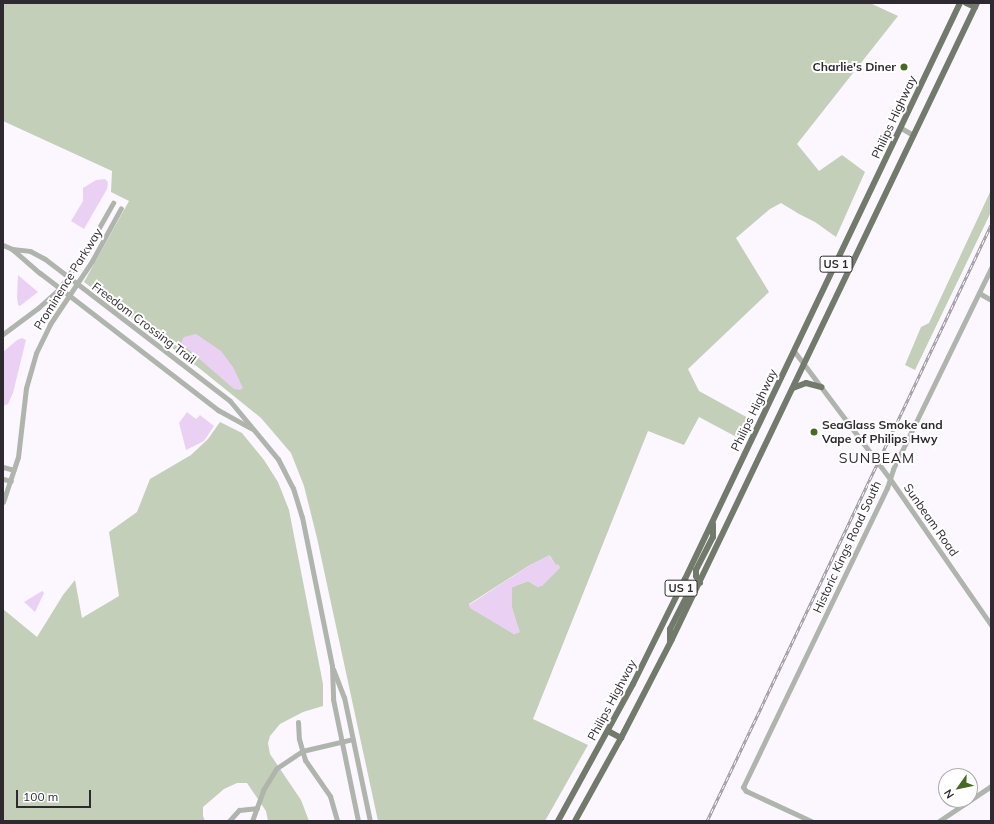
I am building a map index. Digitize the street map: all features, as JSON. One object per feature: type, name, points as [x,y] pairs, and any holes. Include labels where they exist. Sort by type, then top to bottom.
[{"type":"main road","name":"Philips Highway","points":[[558,821],[608,731],[685,579],[960,3]]},
{"type":"main road","points":[[966,3],[976,5]]},
{"type":"main road","name":"Philips Highway","points":[[575,821],[670,645],[976,5]]},
{"type":"main road","points":[[793,388],[806,383],[821,387]]},
{"type":"main road","points":[[700,583],[696,576],[696,570],[713,537],[713,521]]},
{"type":"main road","points":[[670,645],[670,629],[687,596],[687,584],[685,579]]},
{"type":"main road","points":[[608,731],[621,738]]},
{"type":"street","points":[[901,128],[913,135]]},
{"type":"street","name":"Prominence Parkway","points":[[3,334],[38,308],[60,288],[113,203]]},
{"type":"street","name":"Prominence Parkway","points":[[3,502],[11,481],[19,449],[26,388],[32,366],[47,330],[68,295],[92,261],[121,208]]},
{"type":"street","name":"Freedom Crossing Trail","points":[[3,245],[12,249],[30,252],[45,260],[230,401],[269,446],[286,473],[295,494],[302,517],[332,666],[333,699],[358,821]]},
{"type":"street","name":"Freedom Crossing Trail","points":[[12,249],[68,295],[218,410],[254,429]]},
{"type":"street","name":"Historic Kings Road South","points":[[811,821],[746,791],[743,787],[890,479],[893,469],[991,268]]},
{"type":"street","points":[[979,293],[991,300]]},
{"type":"street","name":"Sunbeam Road","points":[[794,351],[890,479],[991,624]]},
{"type":"street","points":[[3,467],[14,470]]},
{"type":"street","points":[[3,479],[11,481]]},
{"type":"street","name":"Freedom Crossing Trail","points":[[332,666],[344,697],[370,821]]},
{"type":"street","points":[[298,722],[302,752],[310,769],[330,796],[337,821]]},
{"type":"street","points":[[252,821],[263,790],[277,768],[302,752],[353,739]]},
{"type":"street","points":[[939,821],[991,786]]},
{"type":"street","points":[[229,821],[238,810],[257,808]]},
{"type":"green space","points":[[3,3],[870,3],[898,16],[797,144],[819,171],[842,155],[865,172],[836,237],[815,222],[781,203],[770,209],[736,238],[769,292],[688,369],[699,391],[750,419],[744,441],[699,417],[684,445],[648,431],[533,719],[588,745],[545,821],[378,821],[317,538],[304,486],[291,453],[261,418],[199,368],[84,282],[129,201],[111,192],[112,171],[3,121]],"holes":[[[550,556],[555,564],[538,587],[528,581],[512,587],[512,608],[519,632],[514,634],[471,608],[469,604],[530,565]]]},
{"type":"green space","points":[[991,190],[991,212],[915,370],[905,365],[921,327],[929,323]]},
{"type":"green space","points":[[220,422],[242,433],[264,460],[278,482],[289,510],[323,684],[323,706],[303,712],[280,724],[270,736],[268,743],[270,754],[301,800],[309,821],[268,821],[266,811],[247,783],[237,783],[224,789],[203,807],[203,816],[205,821],[3,821],[3,609],[37,637],[63,595],[75,580],[82,618],[119,596],[109,532],[137,512],[150,479],[191,455],[208,439]]},
{"type":"shaded area","points":[[105,179],[108,182],[107,189],[84,229],[71,221],[83,201],[83,188],[96,180]]},
{"type":"shaded area","points":[[18,275],[38,292],[20,306],[18,305],[17,297]]},
{"type":"shaded area","points":[[196,334],[221,351],[233,367],[243,388],[240,390],[234,389],[181,343],[184,337]]},
{"type":"shaded area","points":[[22,338],[26,340],[13,393],[8,404],[3,406],[3,352],[17,340]]},
{"type":"shaded area","points":[[187,412],[196,419],[200,415],[214,426],[204,441],[186,450],[179,423]]},
{"type":"shaded area","points":[[549,555],[555,564],[559,565],[560,568],[542,586],[538,587],[528,581],[512,587],[512,608],[520,632],[514,634],[470,608],[469,605],[530,565]]},
{"type":"shaded area","points":[[42,591],[44,593],[35,612],[24,602]]},
{"type":"railway","points":[[707,821],[991,225]]},
{"type":"place","name":"Charlie's Diner","points":[[904,67]]},
{"type":"place","name":"SeaGlass Smoke and Vape of Philips Hwy","points":[[814,432]]},
{"type":"district","name":"SUNBEAM","points":[[877,458]]}]
